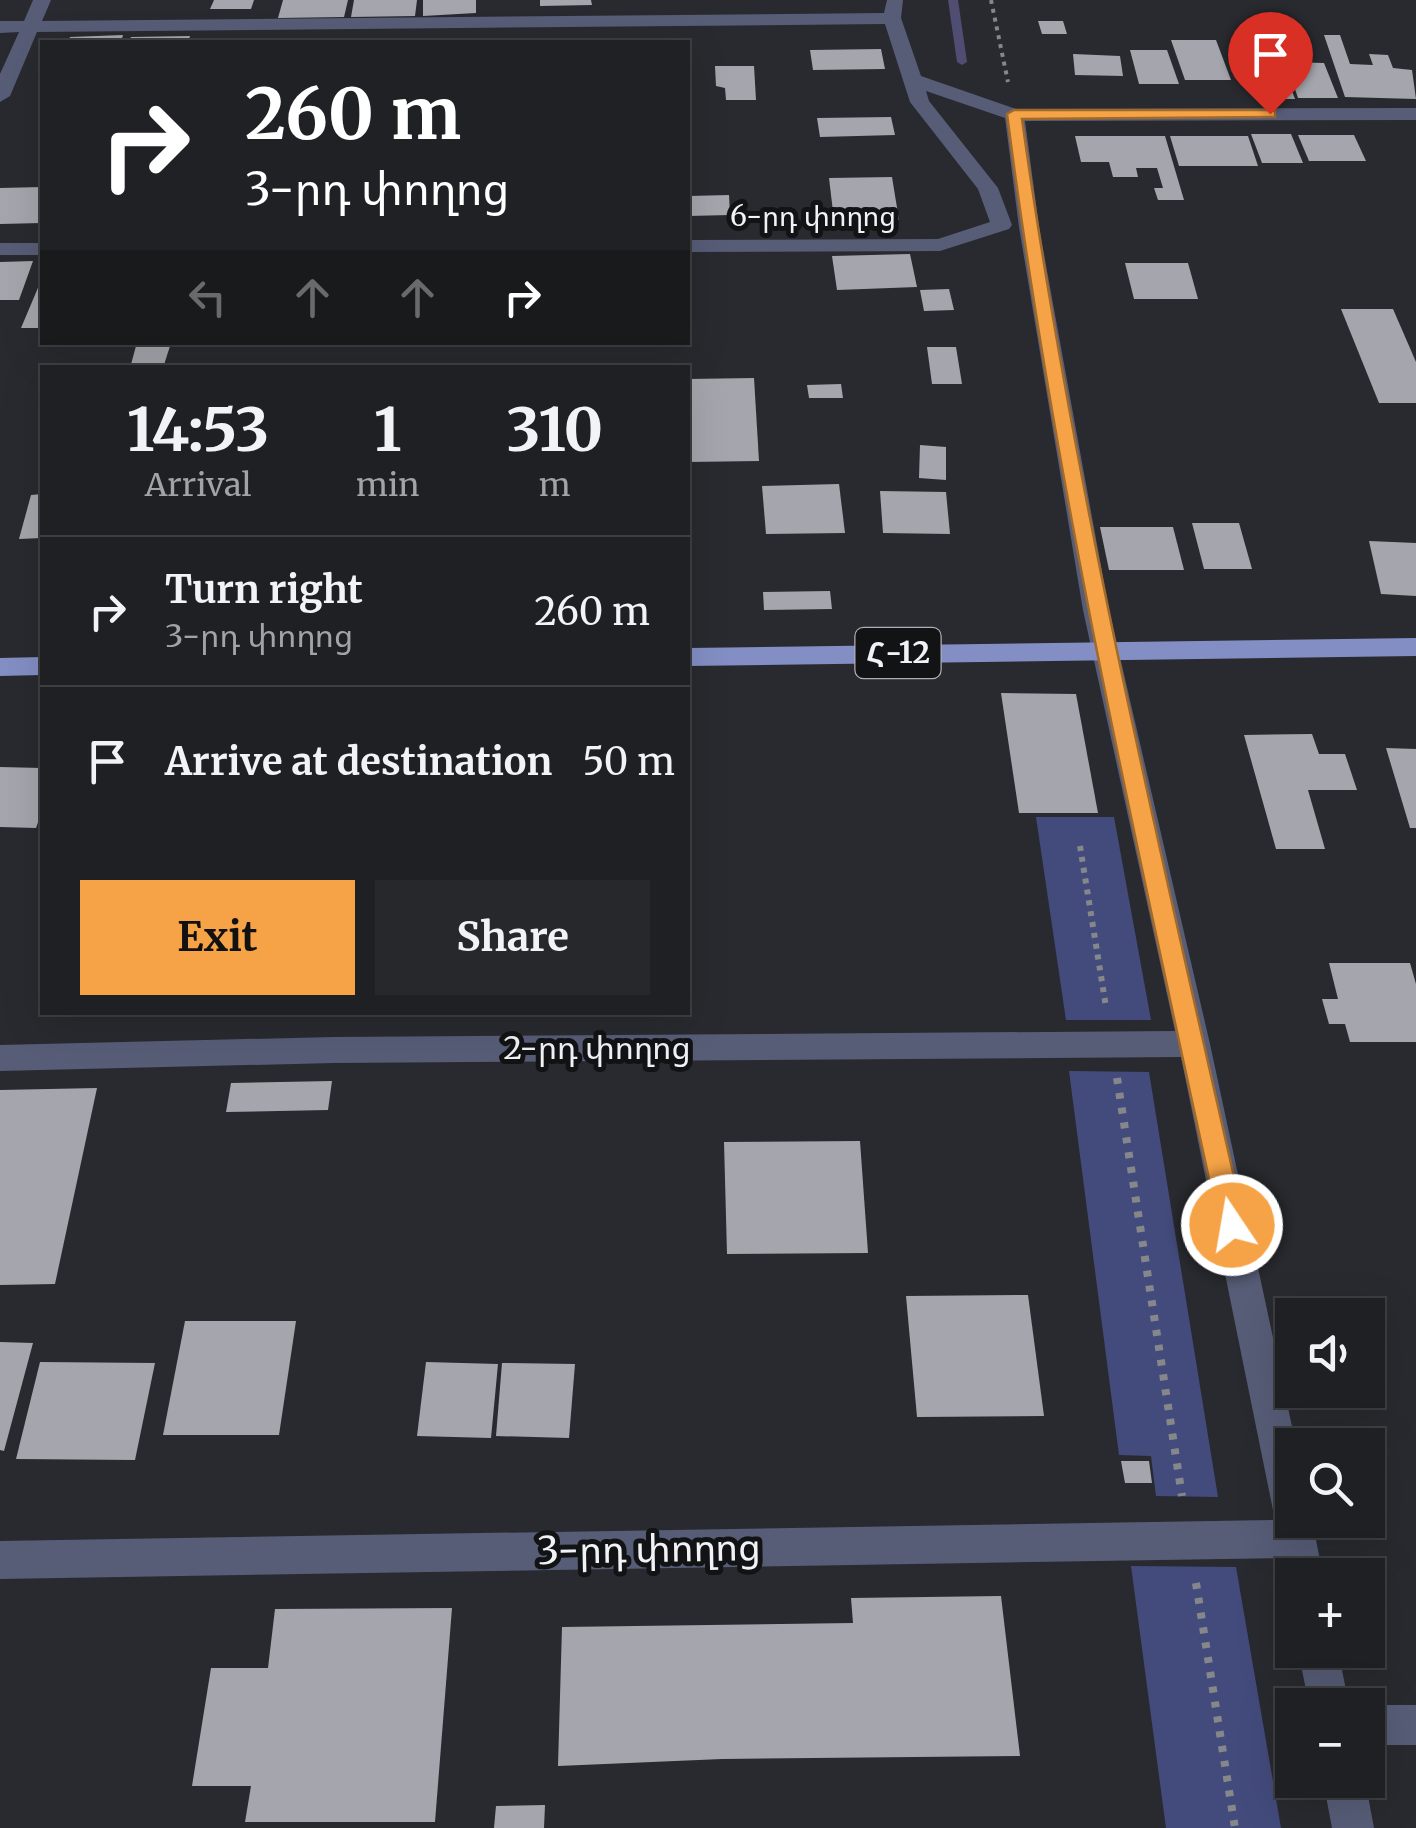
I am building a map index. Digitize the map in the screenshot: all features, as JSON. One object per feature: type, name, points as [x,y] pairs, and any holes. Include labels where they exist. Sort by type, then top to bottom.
[{"type":"main road","name":"Հ-12","points":[[690,656],[1416,647]]},
{"type":"main road","points":[[0,667],[40,666]]},
{"type":"street","points":[[0,96],[42,0]]},
{"type":"street","points":[[0,27],[894,9],[920,102],[988,188],[1002,226]]},
{"type":"street","points":[[913,80],[1014,114],[1416,114]]},
{"type":"street","points":[[1014,114],[1029,227],[1096,610],[1194,1044],[1275,1432]]},
{"type":"street","name":"6-րդ փողոց","points":[[690,246],[940,245],[1002,226],[1029,227]]},
{"type":"street","points":[[0,249],[40,249]]},
{"type":"street","name":"2-րդ փողոց","points":[[0,1058],[334,1050],[1194,1044]]},
{"type":"street","name":"3-րդ փողոց","points":[[0,1560],[1275,1537]]},
{"type":"street","points":[[1385,1725],[1416,1725]]},
{"type":"street","points":[[1348,1798],[1354,1828]]},
{"type":"path","points":[[991,0],[1014,114]]},
{"type":"path","points":[[1080,846],[1108,1020]]},
{"type":"path","points":[[1116,1072],[1182,1496]]},
{"type":"path","points":[[1194,1566],[1235,1828]]},
{"type":"shaded area","points":[[1036,817],[1114,817],[1151,1020],[1066,1020]]},
{"type":"shaded area","points":[[1069,1071],[1149,1072],[1218,1497],[1156,1496],[1151,1456],[1119,1455]]},
{"type":"shaded area","points":[[1131,1566],[1236,1567],[1281,1828],[1166,1828]]},
{"type":"building","points":[[214,0],[254,0],[251,9],[210,9]]},
{"type":"building","points":[[283,0],[348,0],[344,17],[278,18]]},
{"type":"building","points":[[354,0],[417,0],[415,16],[351,17]]},
{"type":"building","points":[[423,0],[476,0],[476,13],[423,16]]},
{"type":"building","points":[[540,0],[591,0],[592,5],[540,6]]},
{"type":"building","points":[[1038,21],[1063,21],[1067,34],[1042,34]]},
{"type":"building","points":[[123,35],[122,40],[69,40]]},
{"type":"building","points":[[1324,35],[1340,35],[1350,64],[1373,65],[1369,54],[1388,55],[1393,68],[1412,70],[1416,99],[1345,97]]},
{"type":"building","points":[[190,36],[189,40],[130,40]]},
{"type":"building","points":[[1171,40],[1216,40],[1231,80],[1185,80]]},
{"type":"building","points":[[881,49],[885,69],[813,70],[810,50]]},
{"type":"building","points":[[1130,50],[1167,50],[1179,84],[1139,84]]},
{"type":"building","points":[[1073,54],[1120,56],[1123,76],[1075,75]]},
{"type":"building","points":[[1286,62],[1324,63],[1338,98],[1298,98]]},
{"type":"building","points":[[1244,63],[1282,64],[1295,99],[1255,99]]},
{"type":"building","points":[[715,66],[754,66],[756,100],[726,100],[725,88],[716,86]]},
{"type":"building","points":[[891,117],[895,135],[820,137],[817,118]]},
{"type":"building","points":[[1251,134],[1291,134],[1303,163],[1262,163]]},
{"type":"building","points":[[1298,135],[1354,135],[1366,161],[1309,161]]},
{"type":"building","points":[[1075,136],[1165,136],[1184,200],[1158,200],[1154,188],[1163,188],[1157,168],[1136,168],[1138,177],[1113,177],[1109,162],[1081,162]]},
{"type":"building","points":[[1170,136],[1248,136],[1258,166],[1179,166]]},
{"type":"building","points":[[892,177],[899,220],[834,220],[829,178]]},
{"type":"building","points":[[40,187],[40,223],[0,224],[0,188]]},
{"type":"building","points":[[729,195],[730,215],[690,216],[690,196]]},
{"type":"building","points":[[910,254],[917,287],[837,290],[832,256]]},
{"type":"building","points":[[33,261],[19,300],[0,300],[0,262]]},
{"type":"building","points":[[1125,263],[1188,263],[1198,299],[1134,299]]},
{"type":"building","points":[[40,283],[40,328],[21,328]]},
{"type":"building","points":[[949,289],[954,310],[924,311],[920,290]]},
{"type":"building","points":[[1341,309],[1393,309],[1416,362],[1416,403],[1379,403]]},
{"type":"building","points":[[136,346],[170,346],[164,365],[131,365]]},
{"type":"building","points":[[927,347],[956,347],[962,384],[932,384]]},
{"type":"building","points":[[754,378],[759,461],[690,462],[690,379]]},
{"type":"building","points":[[841,384],[843,398],[809,398],[807,385]]},
{"type":"building","points":[[920,445],[946,447],[946,480],[919,478]]},
{"type":"building","points":[[839,484],[845,533],[766,534],[762,486]]},
{"type":"building","points":[[880,491],[946,492],[950,534],[883,533]]},
{"type":"building","points":[[40,494],[40,538],[19,539],[31,495]]},
{"type":"building","points":[[1192,523],[1239,523],[1252,569],[1204,569]]},
{"type":"building","points":[[1100,527],[1173,527],[1184,570],[1109,570]]},
{"type":"building","points":[[1369,541],[1416,543],[1416,596],[1381,594]]},
{"type":"building","points":[[830,591],[832,609],[764,610],[763,592]]},
{"type":"building","points":[[1001,693],[1076,694],[1098,813],[1019,813]]},
{"type":"building","points":[[1312,734],[1319,754],[1345,754],[1357,790],[1308,790],[1325,849],[1276,849],[1244,735]]},
{"type":"building","points":[[1386,748],[1416,749],[1416,828],[1410,828]]},
{"type":"building","points":[[0,767],[40,768],[40,817],[36,828],[0,827]]},
{"type":"building","points":[[1329,963],[1410,963],[1416,984],[1416,1042],[1350,1042],[1345,1024],[1329,1024],[1322,999],[1338,999]]},
{"type":"building","points":[[332,1081],[328,1110],[226,1112],[231,1083]]},
{"type":"building","points":[[97,1088],[55,1284],[0,1285],[0,1090]]},
{"type":"building","points":[[860,1141],[868,1253],[727,1254],[724,1142]]},
{"type":"building","points":[[1028,1295],[1044,1416],[917,1417],[906,1296]]},
{"type":"building","points":[[185,1321],[296,1321],[279,1435],[163,1435]]},
{"type":"building","points":[[0,1342],[33,1343],[4,1451],[0,1450]]},
{"type":"building","points":[[40,1362],[155,1363],[135,1460],[16,1459]]},
{"type":"building","points":[[426,1362],[498,1364],[491,1438],[417,1436]]},
{"type":"building","points":[[502,1363],[575,1364],[569,1438],[496,1436]]},
{"type":"building","points":[[1121,1461],[1149,1461],[1152,1483],[1125,1483]]},
{"type":"building","points":[[1001,1596],[1020,1756],[722,1759],[558,1766],[562,1627],[853,1623],[851,1598]]},
{"type":"building","points":[[452,1608],[435,1822],[245,1822],[251,1786],[192,1786],[211,1668],[268,1668],[275,1609]]},
{"type":"building","points":[[545,1805],[544,1828],[494,1828],[496,1806]]},
{"type":"waterway","points":[[953,0],[962,62]]},
{"type":"route","points":[[1232,1225],[1108,650],[1096,610],[1029,227],[1014,114],[1270,114]]}]
